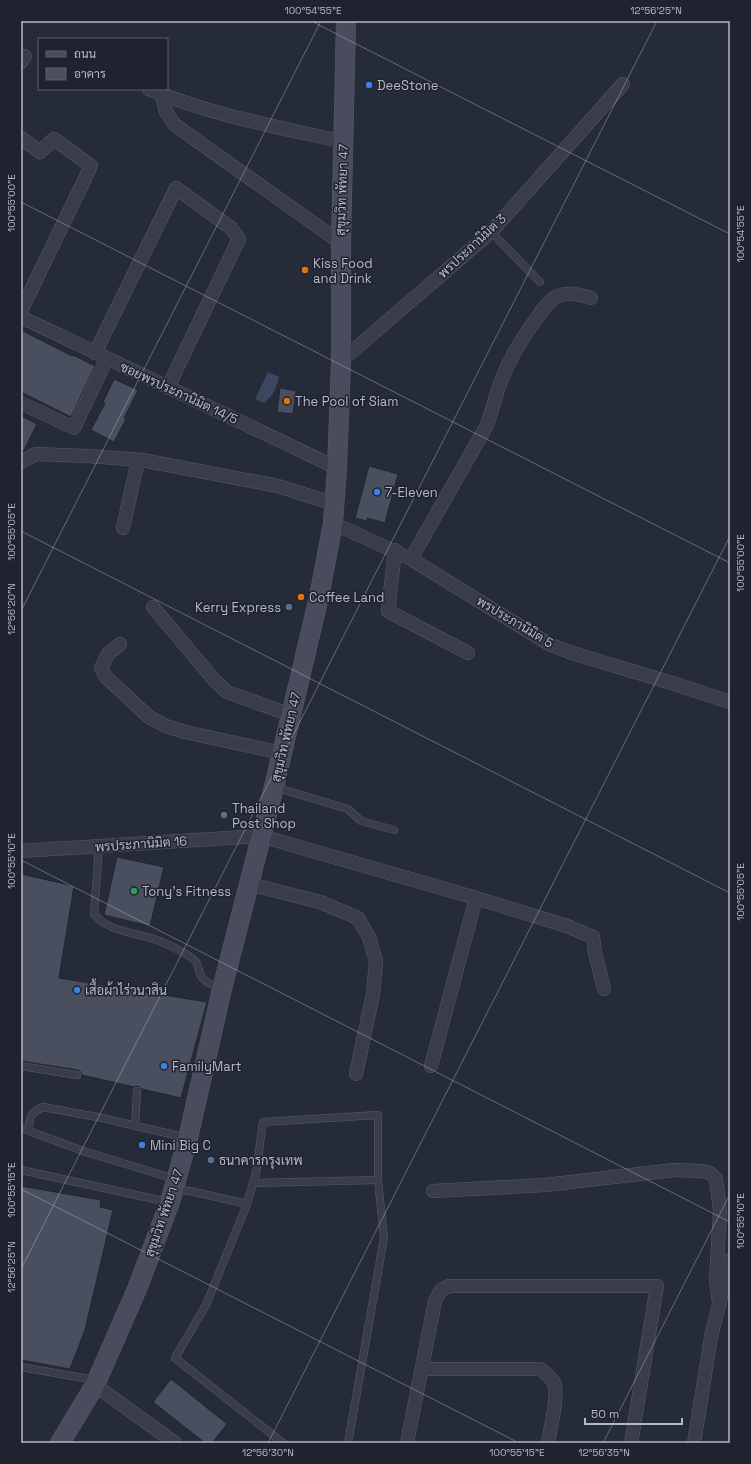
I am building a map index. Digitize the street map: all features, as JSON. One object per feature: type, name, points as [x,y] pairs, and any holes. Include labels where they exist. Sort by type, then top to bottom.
[{"type":"street","name":"สุขุมวิท พัทยา 47","points":[[60,1443],[96,1383],[137,1289],[174,1190],[188,1138],[222,989],[274,787],[319,596],[333,523],[337,468],[341,361],[341,243],[346,21]]},
{"type":"street","name":"พรประภานิมิต 3","points":[[341,361],[491,232],[623,84]]},
{"type":"street","points":[[151,90],[162,95],[230,116],[344,142]]},
{"type":"street","points":[[162,95],[166,112],[174,125],[341,243]]},
{"type":"street","points":[[21,138],[40,152],[54,139],[91,166],[21,312]]},
{"type":"street","points":[[95,353],[176,188],[231,228],[239,239],[168,387]]},
{"type":"street","points":[[411,558],[487,425],[500,385],[510,361],[531,325],[547,304],[558,296],[574,293],[591,298]]},
{"type":"street","name":"ซอยพรประภานิมิต 14/5","points":[[21,317],[337,468]]},
{"type":"street","points":[[21,403],[74,428],[107,358]]},
{"type":"street","points":[[21,462],[36,454],[138,460],[278,486],[334,504]]},
{"type":"street","points":[[123,528],[138,460]]},
{"type":"street","name":"พรประภานิมิต 5","points":[[333,523],[411,558],[549,644],[572,653],[730,702]]},
{"type":"street","points":[[395,550],[388,611],[468,652]]},
{"type":"street","points":[[153,608],[220,687],[227,692],[291,715]]},
{"type":"street","points":[[120,644],[108,654],[101,668],[106,677],[149,717],[166,726],[185,732],[282,753]]},
{"type":"street","name":"พรประภานิมิต 16","points":[[21,851],[261,836],[476,898],[567,926],[593,937],[595,953],[604,989]]},
{"type":"street","points":[[249,884],[320,902],[358,918],[369,937],[376,961],[372,994],[356,1074]]},
{"type":"street","points":[[431,1066],[476,898]]},
{"type":"street","points":[[433,1191],[545,1185],[674,1170],[710,1172],[716,1179],[720,1211],[716,1280],[719,1302]]},
{"type":"street","points":[[694,1443],[711,1337],[730,1260]]},
{"type":"street","points":[[407,1443],[435,1301],[441,1290],[449,1286],[657,1286],[631,1443]]},
{"type":"street","points":[[422,1369],[540,1369],[548,1375],[554,1383],[555,1395],[548,1443]]},
{"type":"street","points":[[96,1383],[175,1443]]},
{"type":"lane","points":[[491,232],[540,282]]},
{"type":"lane","points":[[274,787],[348,809],[361,821],[394,830]]},
{"type":"lane","points":[[99,846],[94,914],[99,920],[109,926],[160,941],[179,950],[196,962],[202,978],[208,983],[222,989]]},
{"type":"lane","points":[[21,1066],[77,1075]]},
{"type":"lane","points":[[135,1126],[137,1091]]},
{"type":"lane","points":[[174,1190],[83,1151],[24,1129],[30,1116],[35,1110],[42,1107],[188,1138]]},
{"type":"lane","points":[[283,1443],[175,1358],[206,1305],[247,1204],[256,1173],[263,1122],[378,1115],[378,1180],[384,1238],[348,1443]]},
{"type":"lane","points":[[21,1170],[190,1191],[247,1204]]},
{"type":"lane","points":[[254,1183],[378,1180]]},
{"type":"lane","points":[[21,1367],[96,1383]]},
{"type":"water","points":[[268,372],[279,377],[274,392],[264,403],[255,399]]},
{"type":"building","points":[[21,330],[95,366],[71,417],[21,392]]},
{"type":"building","points":[[114,379],[138,390],[124,418],[126,419],[114,442],[91,430],[105,403],[103,402]]},
{"type":"building","name":"The Pool of Siam","points":[[280,388],[296,391],[293,414],[277,412]]},
{"type":"building","points":[[21,416],[37,424],[23,452],[21,453]]},
{"type":"building","name":"7-Eleven","points":[[369,466],[398,474],[385,523],[367,518],[367,521],[355,518]]},
{"type":"building","name":"Tony's Fitness","points":[[117,857],[164,867],[150,926],[104,915]]},
{"type":"building","name":"เสื้อผ้าไร่วนาสิน","points":[[21,874],[74,886],[59,978],[207,1002],[181,1098],[142,1089],[138,1086],[134,1087],[82,1075],[78,1070],[21,1061]]},
{"type":"building","points":[[21,1186],[101,1200],[100,1207],[113,1210],[85,1330],[70,1369],[21,1360]]},
{"type":"building","points":[[171,1379],[227,1424],[212,1443],[205,1443],[153,1402]]},
{"type":"place","name":"DeeStone","points":[[369,85]]},
{"type":"place","name":"Kiss Food and Drink","points":[[305,270]]},
{"type":"place","name":"The Pool of Siam","points":[[287,401]]},
{"type":"place","name":"7-Eleven","points":[[377,492]]},
{"type":"place","name":"Coffee Land","points":[[301,597]]},
{"type":"place","name":"Kerry Express","points":[[289,607]]},
{"type":"place","name":"Thailand Post Shop","points":[[224,815]]},
{"type":"place","name":"Tony's Fitness","points":[[134,891]]},
{"type":"place","name":"เสื้อผ้าไร่วนาสิน","points":[[77,990]]},
{"type":"place","name":"FamilyMart","points":[[164,1066]]},
{"type":"place","name":"Mini Big C","points":[[142,1145]]},
{"type":"place","name":"ธนาคารกรุงเทพ","points":[[211,1160]]}]
